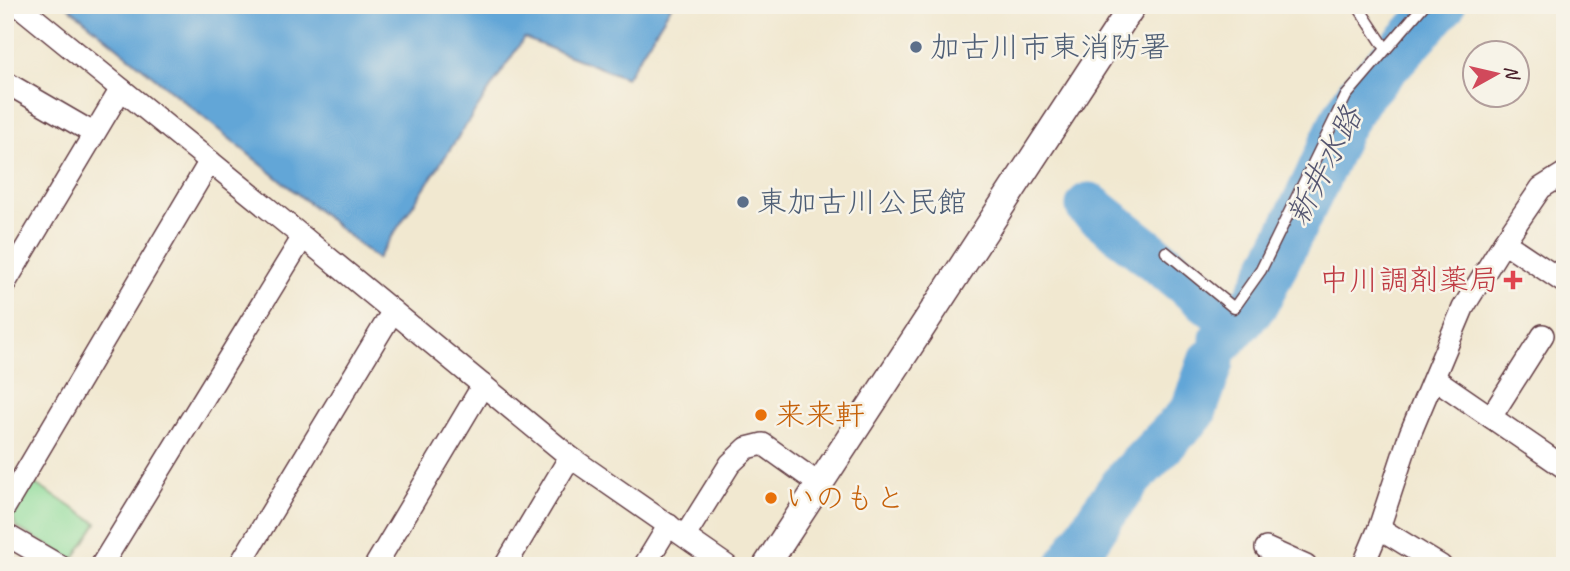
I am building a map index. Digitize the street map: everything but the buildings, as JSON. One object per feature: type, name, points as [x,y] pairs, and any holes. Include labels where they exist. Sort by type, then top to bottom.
[{"type":"street","points":[[18,5],[570,457],[727,566]]},
{"type":"street","points":[[766,566],[1133,5]]},
{"type":"street","points":[[7,88],[93,133]]},
{"type":"street","points":[[5,283],[121,89]]},
{"type":"street","points":[[5,507],[210,161]]},
{"type":"street","points":[[1363,566],[1379,528],[1410,434],[1462,308],[1541,188],[1565,173]]},
{"type":"street","points":[[102,566],[303,237]]},
{"type":"street","points":[[1504,242],[1565,283]]},
{"type":"street","points":[[239,566],[393,311]]},
{"type":"street","points":[[1492,417],[1543,335]]},
{"type":"street","points":[[1434,378],[1565,468]]},
{"type":"street","points":[[375,566],[482,385]]},
{"type":"street","points":[[644,566],[677,531],[730,464],[747,449],[763,444],[819,484]]},
{"type":"street","points":[[505,566],[570,457]]},
{"type":"street","points":[[1379,528],[1441,566]]},
{"type":"street","points":[[5,534],[60,566]]},
{"type":"street","points":[[1265,548],[1306,566]]},
{"type":"lane","points":[[1357,5],[1386,49]]},
{"type":"lane","points":[[1166,252],[1234,308],[1261,271],[1346,96],[1424,5]]},
{"type":"green space","points":[[32,482],[97,523],[73,560],[16,527],[12,513]]},
{"type":"water","points":[[66,5],[672,5],[626,78],[524,38],[377,259]]},
{"type":"waterway","name":"新井水路","points":[[1223,339],[1256,302],[1341,125],[1358,97],[1442,5]]},
{"type":"waterway","points":[[1089,206],[1219,309]]},
{"type":"waterway","name":"新井水路","points":[[1069,566],[1129,478],[1193,412],[1211,362]]},
{"type":"place","name":"加古川市東消防署","points":[[916,47]]},
{"type":"place","name":"東加古川公民館","points":[[743,202]]},
{"type":"place","name":"中川調剤薬局","points":[[1513,280]]},
{"type":"place","name":"来来軒","points":[[761,415]]},
{"type":"place","name":"いのもと","points":[[771,498]]}]
